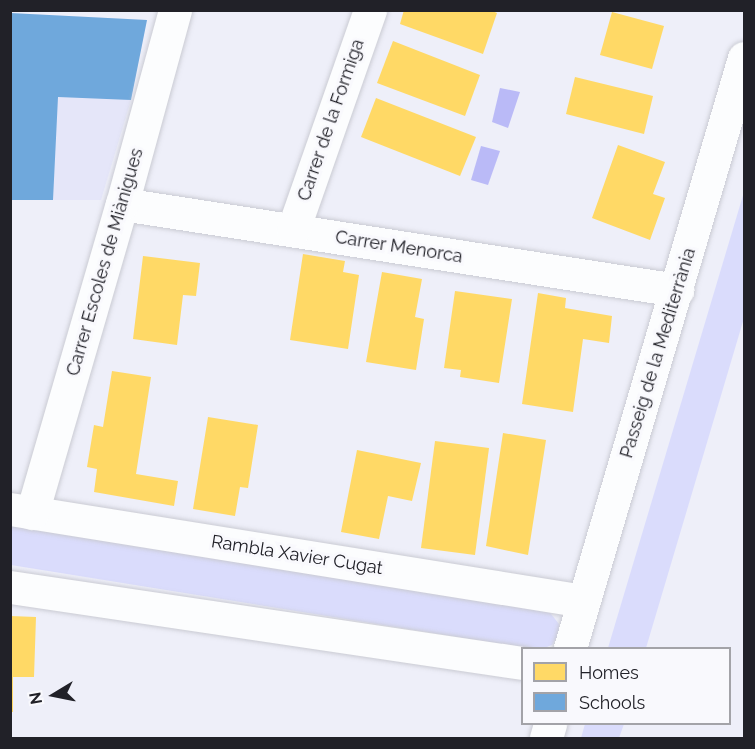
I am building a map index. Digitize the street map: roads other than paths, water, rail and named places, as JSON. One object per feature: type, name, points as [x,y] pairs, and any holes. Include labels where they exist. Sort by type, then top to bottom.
[{"type":"street","name":"Carrer Escoles de Miànigues","points":[[21,511],[122,204],[175,10]]},
{"type":"street","name":"Carrer de la Formiga","points":[[293,230],[370,10]]},
{"type":"street","name":"Passeig de la Mediterrània","points":[[570,647],[744,58]]},
{"type":"street","name":"Carrer Menorca","points":[[122,204],[676,290]]},
{"type":"street","name":"Rambla Xavier Cugat","points":[[21,511],[584,601]]},
{"type":"street","points":[[10,587],[521,663]]},
{"type":"water","points":[[500,88],[520,92],[508,128],[492,122]]},
{"type":"water","points":[[481,146],[500,151],[488,185],[471,180]]}]
